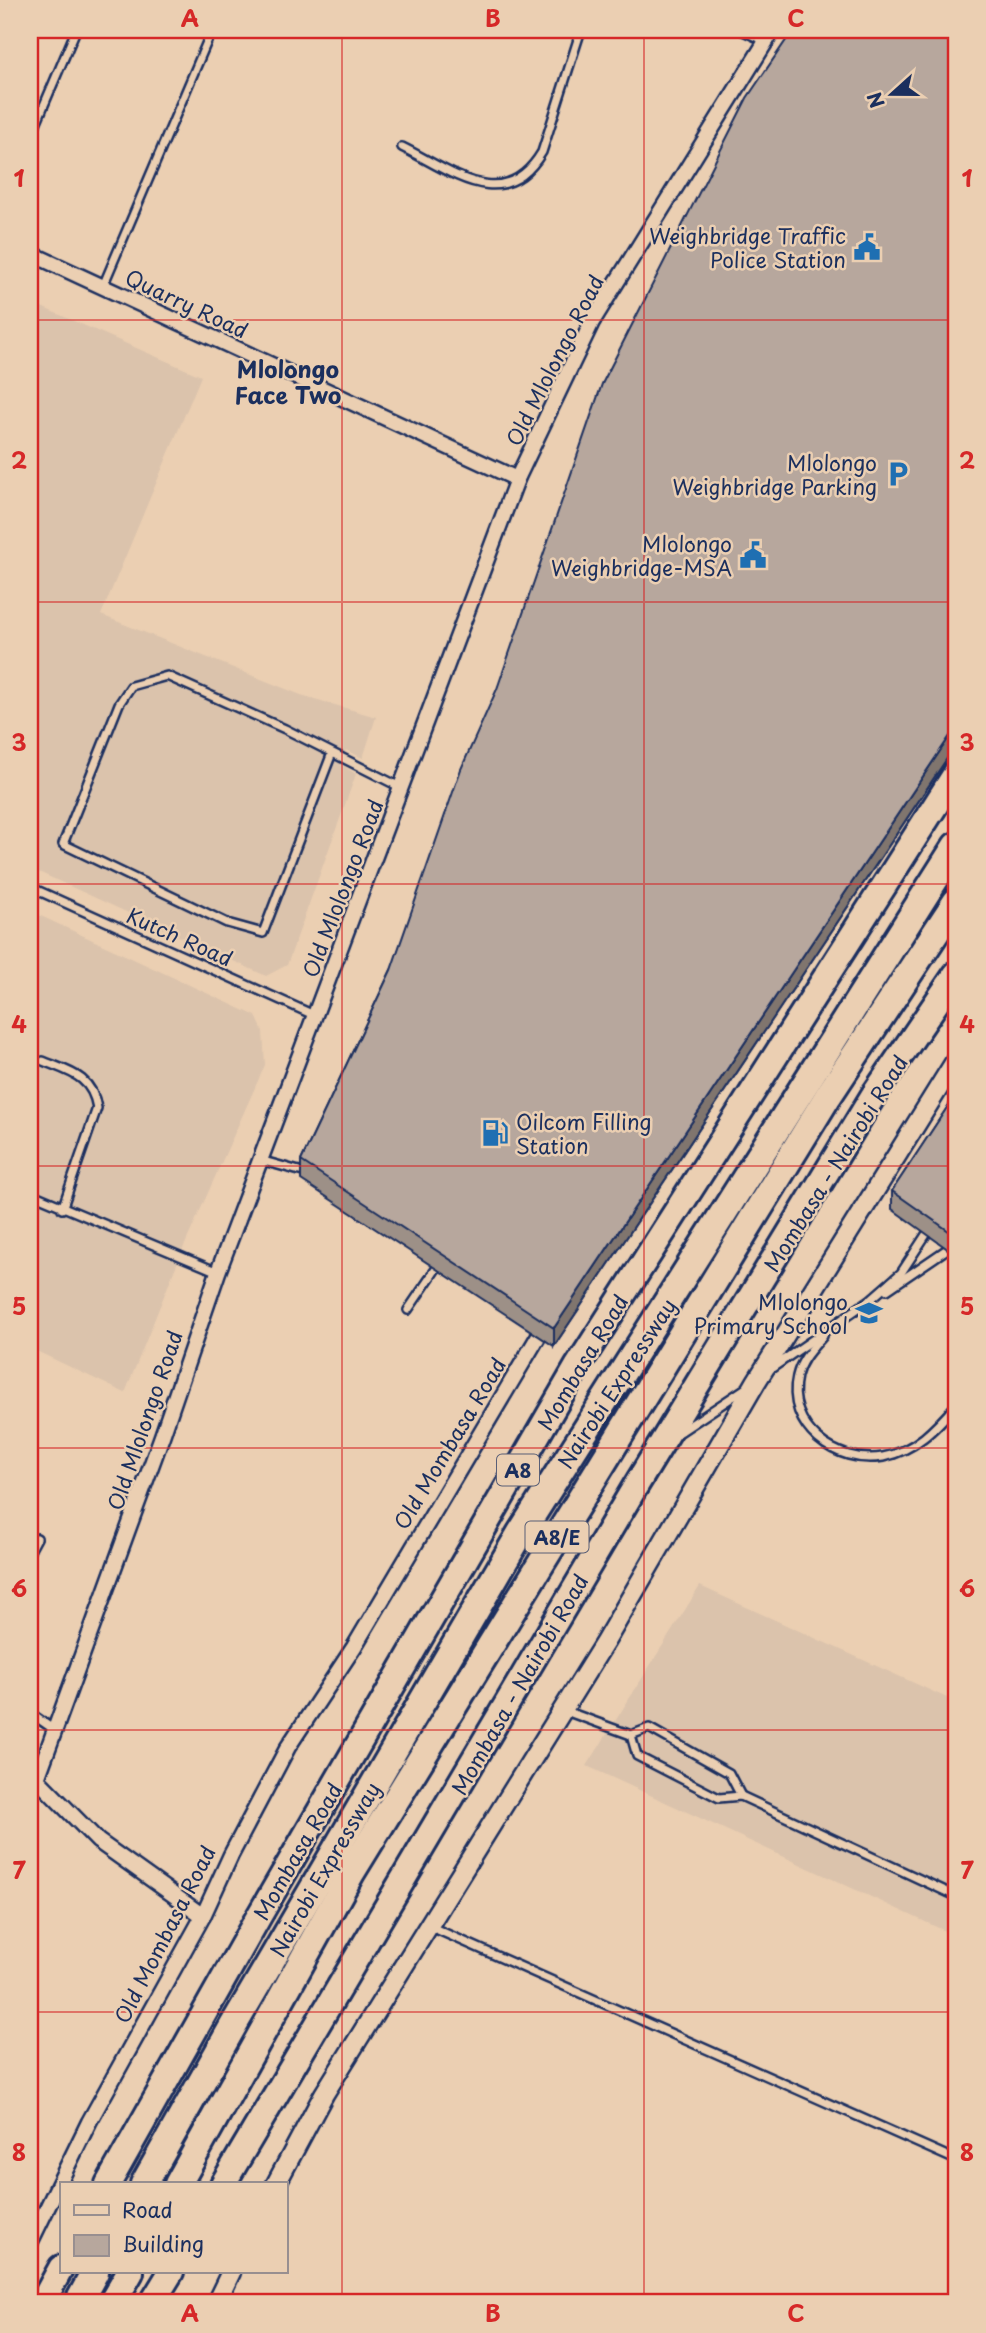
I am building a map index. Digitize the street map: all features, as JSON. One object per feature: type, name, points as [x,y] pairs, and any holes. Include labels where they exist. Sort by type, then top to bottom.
[{"type":"highway","name":"Mombasa Road","points":[[109,2182],[259,1916],[577,1367],[956,773]]},
{"type":"highway","name":"Nairobi Expressway","points":[[145,2182],[520,1534],[956,846]]},
{"type":"highway","name":"Nairobi Expressway","points":[[179,2182],[351,1873],[821,1107],[956,902]]},
{"type":"highway","name":"Mombasa - Nairobi Road","points":[[224,2182],[635,1487],[873,1096],[956,974]]},
{"type":"highway","points":[[42,2303],[60,2270]]},
{"type":"highway","points":[[78,2303],[94,2274]]},
{"type":"highway","points":[[113,2303],[129,2274]]},
{"type":"highway","points":[[152,2303],[170,2274]]},
{"type":"street","name":"Old Mlolongo Road","points":[[30,1798],[34,1776],[162,1436],[218,1272],[517,479],[592,322],[769,35]]},
{"type":"street","name":"Quarry Road","points":[[30,253],[517,479]]},
{"type":"street","points":[[277,2182],[324,2094],[563,1710],[756,1382],[956,1060]]},
{"type":"street","name":"Old Mombasa Road","points":[[30,2243],[89,2122],[203,1916],[231,1855],[288,1747],[354,1647],[549,1315]]},
{"type":"street","points":[[34,1776],[98,1841],[203,1916]]},
{"type":"street","points":[[216,2303],[230,2274]]},
{"type":"lane","points":[[30,138],[76,30]]},
{"type":"lane","points":[[103,286],[212,30]]},
{"type":"lane","points":[[402,147],[472,181],[498,187],[518,180],[533,168],[542,152],[581,30]]},
{"type":"lane","points":[[741,30],[769,35]]},
{"type":"lane","points":[[332,753],[263,933],[227,923],[63,844],[119,704],[131,686],[167,676],[332,753],[402,788]]},
{"type":"lane","name":"Kutch Road","points":[[30,887],[316,1016]]},
{"type":"lane","points":[[43,1061],[78,1076],[94,1092],[97,1108],[62,1209]]},
{"type":"lane","points":[[260,1160],[317,1177]]},
{"type":"lane","points":[[30,1193],[62,1209],[218,1272]]},
{"type":"lane","points":[[870,1300],[901,1273],[935,1221]]},
{"type":"lane","points":[[635,1487],[659,1448],[689,1425],[756,1382],[776,1364],[956,1243]]},
{"type":"lane","points":[[408,1310],[446,1254]]},
{"type":"lane","points":[[830,1328],[804,1357],[795,1391],[807,1427],[834,1451],[865,1457],[899,1451],[932,1433],[956,1405]]},
{"type":"lane","points":[[30,1551],[37,1538]]},
{"type":"lane","points":[[563,1710],[631,1735],[649,1728],[729,1773],[741,1796]]},
{"type":"lane","points":[[30,1713],[53,1730]]},
{"type":"lane","points":[[631,1735],[637,1756],[719,1798],[741,1796],[956,1896]]},
{"type":"lane","points":[[429,1926],[956,2160]]},
{"type":"shaded area","points":[[30,302],[201,376],[101,615],[301,695],[376,717],[363,758],[346,750],[340,764],[356,774],[287,965],[266,976],[30,868]]},
{"type":"shaded area","points":[[30,911],[256,1016],[263,1031],[265,1065],[182,1251],[125,1393],[30,1348]]},
{"type":"shaded area","points":[[700,1586],[956,1702],[956,1936],[587,1766]]},
{"type":"building","name":"Mlolongo Weighbridge-MSA","points":[[793,30],[956,30],[956,727],[554,1328],[301,1161],[391,970],[461,769],[497,689],[602,384],[747,98]]},
{"type":"building","points":[[956,1094],[956,1236],[892,1191]]},
{"type":"place","name":"Weighbridge Traffic Police Station","points":[[867,247]]},
{"type":"place","name":"Mlolongo Weighbridge Parking","points":[[898,474]]},
{"type":"place","name":"Mlolongo Weighbridge-MSA","points":[[753,555]]},
{"type":"place","name":"Oilcom Filling Station","points":[[495,1133]]},
{"type":"place","name":"Mlolongo Primary School","points":[[869,1313]]},
{"type":"district","name":"Mlolongo Face Two","points":[[288,381]]}]
